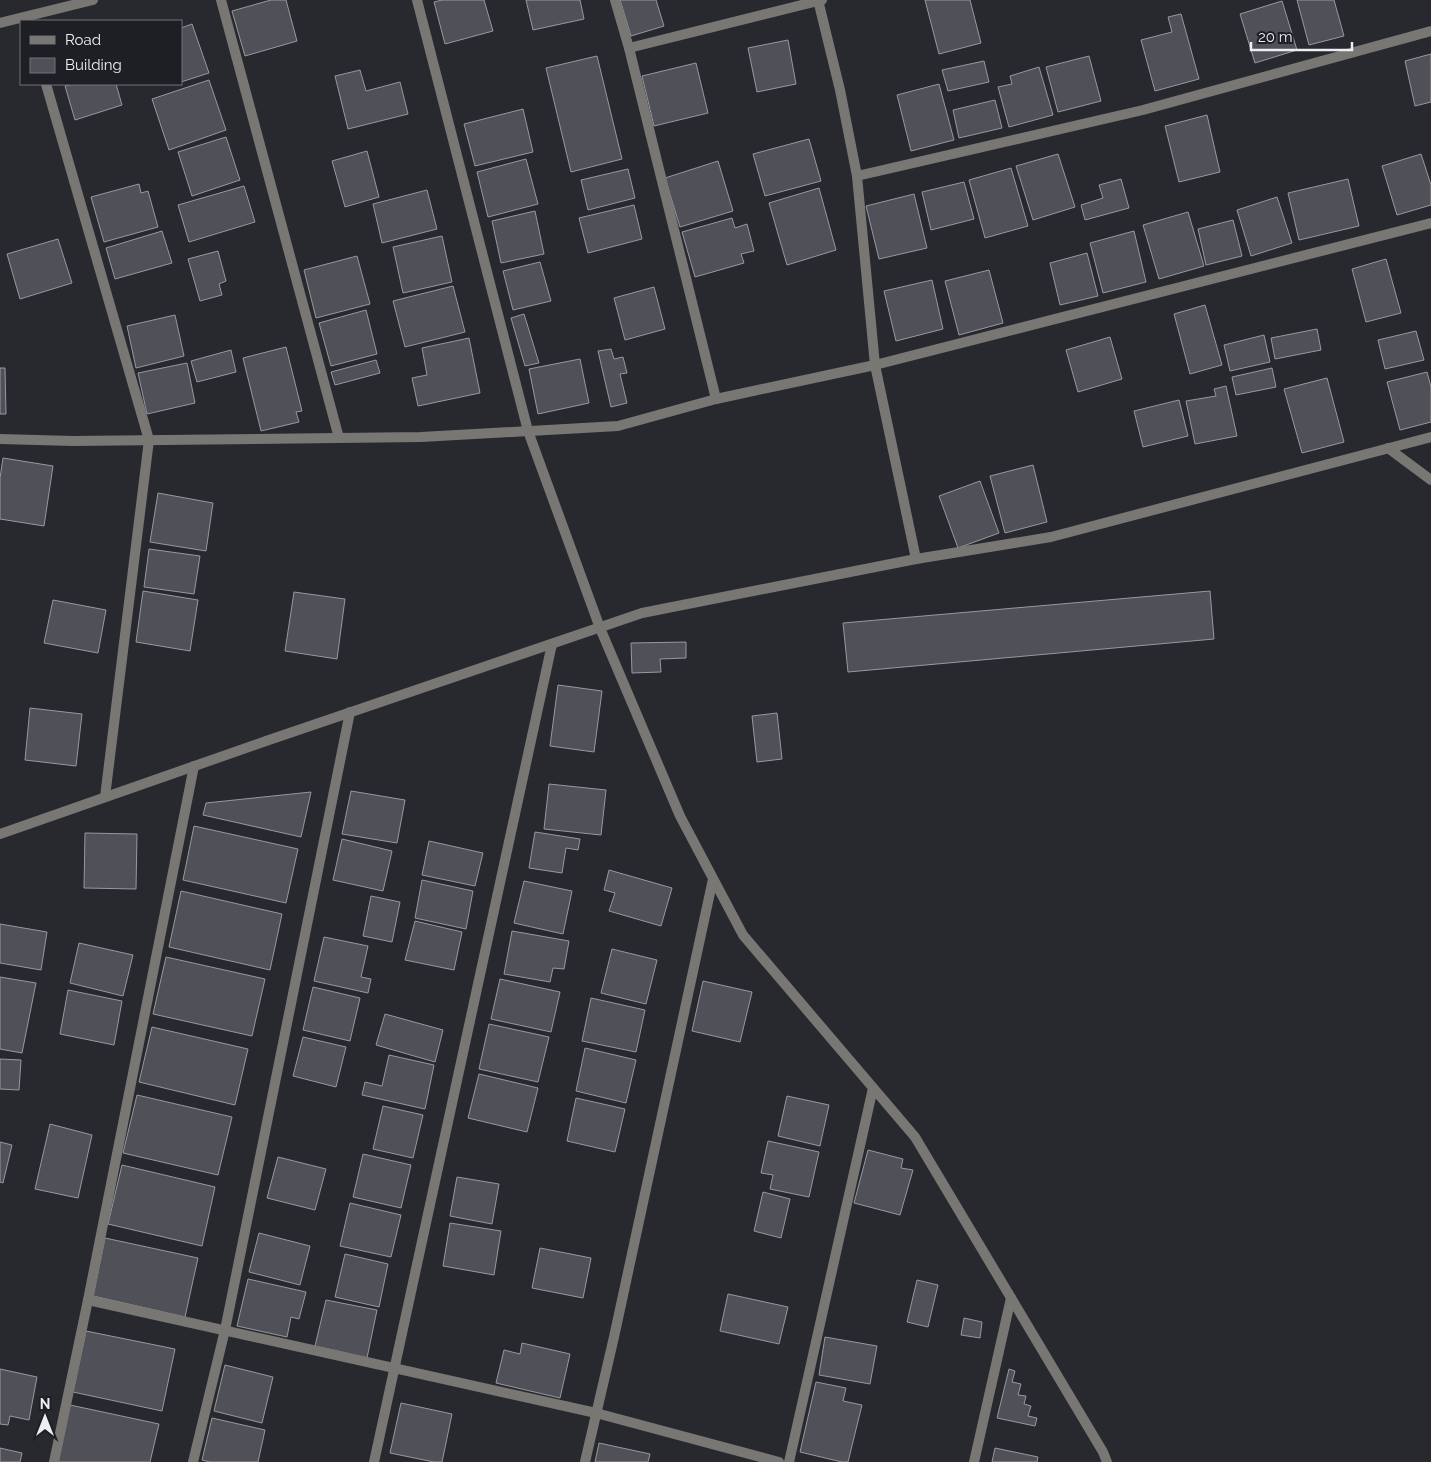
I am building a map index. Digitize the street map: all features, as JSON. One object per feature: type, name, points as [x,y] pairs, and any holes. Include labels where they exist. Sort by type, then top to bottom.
[{"type":"street","points":[[27,19],[92,0]]},
{"type":"street","points":[[220,0],[339,438]]},
{"type":"street","points":[[417,0],[528,431],[600,628],[680,816],[743,935],[915,1137],[1103,1452],[1107,1462]]},
{"type":"street","points":[[615,0],[629,48],[716,399]]},
{"type":"street","points":[[629,48],[819,0],[840,90],[857,176],[874,365],[916,559]]},
{"type":"street","points":[[0,23],[20,20]]},
{"type":"street","points":[[857,176],[1143,110],[1431,31]]},
{"type":"street","points":[[46,85],[149,440],[105,797]]},
{"type":"street","points":[[0,438],[73,441],[339,438],[421,436],[618,426],[716,399],[874,365],[1431,223]]},
{"type":"street","points":[[0,834],[642,613],[916,559],[1051,537],[1431,437]]},
{"type":"street","points":[[1388,448],[1431,480]]},
{"type":"street","points":[[374,1462],[552,644]]},
{"type":"street","points":[[194,1462],[225,1330],[350,712]]},
{"type":"street","points":[[54,1462],[194,766]]},
{"type":"street","points":[[584,1462],[614,1337],[713,879]]},
{"type":"street","points":[[789,1462],[873,1088]]},
{"type":"street","points":[[974,1462],[1011,1298]]},
{"type":"street","points":[[88,1300],[596,1413],[778,1462]]},
{"type":"building","points":[[271,0],[286,0],[297,41],[245,56],[232,11]]},
{"type":"building","points":[[442,0],[484,0],[493,31],[445,44],[434,2]]},
{"type":"building","points":[[526,0],[580,0],[584,19],[533,30]]},
{"type":"building","points":[[620,0],[656,0],[664,26],[631,36]]},
{"type":"building","points":[[925,0],[970,0],[981,43],[939,54]]},
{"type":"building","points":[[1297,0],[1334,0],[1344,36],[1309,45]]},
{"type":"building","points":[[1282,1],[1297,50],[1255,63],[1240,14]]},
{"type":"building","points":[[1181,14],[1199,79],[1155,91],[1141,40],[1172,32],[1168,17]]},
{"type":"building","points":[[192,24],[209,73],[182,82],[182,28]]},
{"type":"building","points":[[788,40],[796,84],[757,92],[748,48]]},
{"type":"building","points":[[1431,54],[1431,102],[1415,106],[1405,61]]},
{"type":"building","points":[[597,56],[622,159],[571,172],[546,68]]},
{"type":"building","points":[[1089,56],[1101,101],[1058,112],[1046,67]]},
{"type":"building","points":[[984,61],[989,82],[948,91],[942,70]]},
{"type":"building","points":[[696,63],[708,113],[654,126],[642,76]]},
{"type":"building","points":[[1039,67],[1053,115],[1009,127],[998,87],[1012,84],[1010,76]]},
{"type":"building","points":[[360,70],[366,91],[400,82],[408,114],[348,129],[335,76]]},
{"type":"building","points":[[209,80],[226,130],[169,150],[152,99]]},
{"type":"building","points":[[939,84],[954,140],[911,151],[897,95]]},
{"type":"building","points":[[116,85],[122,105],[75,120],[65,86]]},
{"type":"building","points":[[995,100],[1002,128],[959,138],[953,110]]},
{"type":"building","points":[[523,109],[533,152],[475,166],[464,124]]},
{"type":"building","points":[[1207,115],[1220,172],[1179,182],[1165,126]]},
{"type":"building","points":[[226,137],[240,180],[192,196],[178,152]]},
{"type":"building","points":[[809,139],[821,181],[765,196],[753,154]]},
{"type":"building","points":[[367,151],[379,197],[345,207],[332,161]]},
{"type":"building","points":[[1058,154],[1075,207],[1033,220],[1016,166]]},
{"type":"building","points":[[1421,154],[1431,185],[1431,205],[1397,215],[1382,166]]},
{"type":"building","points":[[526,159],[538,204],[488,217],[477,172]]},
{"type":"building","points":[[718,161],[733,211],[680,227],[665,178]]},
{"type":"building","points":[[1011,168],[1028,226],[985,238],[969,180]]},
{"type":"building","points":[[628,169],[635,198],[588,210],[581,180]]},
{"type":"building","points":[[1121,179],[1129,208],[1085,220],[1081,205],[1103,198],[1099,185]]},
{"type":"building","points":[[1348,179],[1359,226],[1299,240],[1288,193]]},
{"type":"building","points":[[964,182],[974,219],[931,230],[922,192]]},
{"type":"building","points":[[139,184],[141,193],[148,191],[158,227],[104,242],[91,197]]},
{"type":"building","points":[[244,186],[255,222],[189,242],[178,205]]},
{"type":"building","points":[[819,188],[836,250],[787,265],[769,203]]},
{"type":"building","points":[[427,190],[437,229],[382,243],[373,204]]},
{"type":"building","points":[[914,194],[927,248],[879,259],[866,206]]},
{"type":"building","points":[[1277,197],[1292,243],[1251,256],[1237,210]]},
{"type":"building","points":[[634,205],[642,239],[588,253],[579,218]]},
{"type":"building","points":[[535,211],[544,254],[501,263],[492,221]]},
{"type":"building","points":[[1188,212],[1204,266],[1159,279],[1143,225]]},
{"type":"building","points":[[732,218],[735,228],[747,224],[754,251],[741,254],[744,263],[695,277],[682,232]]},
{"type":"building","points":[[1233,220],[1242,256],[1206,265],[1198,229]]},
{"type":"building","points":[[162,231],[172,263],[115,279],[106,248]]},
{"type":"building","points":[[1134,231],[1146,282],[1103,293],[1090,243]]},
{"type":"building","points":[[442,236],[452,282],[403,293],[393,247]]},
{"type":"building","points":[[58,239],[72,283],[20,299],[7,254]]},
{"type":"building","points":[[218,251],[226,281],[219,284],[222,295],[200,301],[188,259]]},
{"type":"building","points":[[1087,253],[1098,296],[1060,305],[1050,263]]},
{"type":"building","points":[[357,256],[370,304],[316,318],[304,270]]},
{"type":"building","points":[[1386,259],[1401,313],[1366,322],[1352,269]]},
{"type":"building","points":[[540,262],[551,301],[513,310],[503,271]]},
{"type":"building","points":[[989,270],[1003,323],[959,335],[945,281]]},
{"type":"building","points":[[932,280],[943,329],[896,341],[884,291]]},
{"type":"building","points":[[453,286],[465,332],[405,347],[393,301]]},
{"type":"building","points":[[654,287],[665,329],[625,340],[614,298]]},
{"type":"building","points":[[1205,305],[1222,365],[1190,374],[1174,314]]},
{"type":"building","points":[[366,310],[377,354],[331,366],[319,323]]},
{"type":"building","points":[[524,314],[539,363],[525,366],[511,318]]},
{"type":"building","points":[[175,315],[184,356],[136,368],[127,326]]},
{"type":"building","points":[[1317,329],[1321,350],[1275,359],[1271,338]]},
{"type":"building","points":[[1416,331],[1424,360],[1385,369],[1378,340]]},
{"type":"building","points":[[1264,335],[1270,362],[1230,371],[1224,345]]},
{"type":"building","points":[[1110,337],[1122,379],[1078,392],[1066,350]]},
{"type":"building","points":[[469,338],[480,393],[418,406],[412,378],[427,375],[422,348]]},
{"type":"building","points":[[286,347],[302,411],[296,412],[299,422],[261,431],[243,358]]},
{"type":"building","points":[[611,349],[614,359],[623,357],[627,373],[620,374],[627,403],[611,407],[598,351]]},
{"type":"building","points":[[231,350],[236,372],[197,382],[191,361]]},
{"type":"building","points":[[580,359],[589,403],[538,414],[529,369]]},
{"type":"building","points":[[376,360],[380,373],[335,385],[331,372]]},
{"type":"building","points":[[187,363],[195,403],[147,414],[138,373]]},
{"type":"building","points":[[0,368],[5,368],[6,414],[0,414]]},
{"type":"building","points":[[1272,368],[1276,387],[1236,395],[1232,377]]},
{"type":"building","points":[[1427,372],[1431,387],[1431,422],[1400,430],[1387,382]]},
{"type":"building","points":[[1327,378],[1344,442],[1302,453],[1284,389]]},
{"type":"building","points":[[1226,386],[1237,436],[1195,444],[1186,401],[1216,396],[1214,389]]},
{"type":"building","points":[[1179,400],[1188,436],[1143,447],[1134,411]]},
{"type":"building","points":[[3,458],[53,466],[44,526],[0,519],[0,478]]},
{"type":"building","points":[[1033,465],[1047,522],[1005,533],[990,476]]},
{"type":"building","points":[[980,481],[999,533],[958,548],[939,496]]},
{"type":"building","points":[[158,493],[213,503],[206,551],[150,542]]},
{"type":"building","points":[[149,549],[200,556],[194,594],[144,587]]},
{"type":"building","points":[[143,591],[198,600],[190,651],[136,642]]},
{"type":"building","points":[[1210,591],[1214,639],[848,672],[843,623]]},
{"type":"building","points":[[294,592],[345,599],[337,659],[285,651]]},
{"type":"building","points":[[53,600],[106,610],[98,653],[44,643]]},
{"type":"building","points":[[686,642],[686,658],[660,659],[661,672],[632,673],[631,643]]},
{"type":"building","points":[[558,685],[602,691],[594,752],[550,746]]},
{"type":"building","points":[[30,708],[82,714],[76,766],[25,760]]},
{"type":"building","points":[[777,713],[782,759],[757,762],[752,716]]},
{"type":"building","points":[[549,784],[606,790],[601,835],[544,829]]},
{"type":"building","points":[[351,791],[405,800],[397,843],[342,834]]},
{"type":"building","points":[[311,792],[301,837],[203,815],[206,803]]},
{"type":"building","points":[[194,826],[298,849],[286,903],[183,880]]},
{"type":"building","points":[[535,832],[580,839],[578,850],[566,848],[562,873],[529,868]]},
{"type":"building","points":[[85,833],[137,834],[136,889],[84,888]]},
{"type":"building","points":[[342,839],[392,851],[383,891],[333,880]]},
{"type":"building","points":[[429,841],[483,853],[475,886],[422,875]]},
{"type":"building","points":[[609,870],[672,888],[661,926],[609,911],[615,893],[604,890]]},
{"type":"building","points":[[422,880],[473,891],[466,929],[415,918]]},
{"type":"building","points":[[524,881],[572,891],[563,934],[514,923]]},
{"type":"building","points":[[181,891],[282,914],[270,970],[169,947]]},
{"type":"building","points":[[371,896],[400,902],[392,942],[363,936]]},
{"type":"building","points":[[415,921],[462,932],[454,970],[405,960]]},
{"type":"building","points":[[0,924],[47,932],[41,970],[0,963]]},
{"type":"building","points":[[512,931],[569,941],[564,969],[553,968],[550,982],[504,974]]},
{"type":"building","points":[[324,937],[368,946],[361,977],[371,979],[368,993],[314,981]]},
{"type":"building","points":[[79,943],[133,955],[123,996],[70,983]]},
{"type":"building","points":[[612,949],[657,960],[646,1004],[601,993]]},
{"type":"building","points":[[166,957],[265,979],[252,1036],[153,1014]]},
{"type":"building","points":[[0,977],[36,983],[22,1053],[0,1049]]},
{"type":"building","points":[[500,979],[560,992],[551,1032],[491,1019]]},
{"type":"building","points":[[703,981],[752,992],[740,1042],[692,1031]]},
{"type":"building","points":[[313,987],[360,998],[350,1041],[303,1030]]},
{"type":"building","points":[[68,990],[122,1001],[114,1045],[60,1034]]},
{"type":"building","points":[[591,998],[645,1010],[636,1052],[582,1041]]},
{"type":"building","points":[[385,1014],[443,1030],[435,1062],[376,1045]]},
{"type":"building","points":[[489,1024],[549,1037],[538,1082],[479,1069]]},
{"type":"building","points":[[152,1027],[248,1049],[235,1105],[139,1082]]},
{"type":"building","points":[[303,1037],[346,1047],[336,1087],[293,1076]]},
{"type":"building","points":[[585,1048],[636,1060],[626,1103],[576,1091]]},
{"type":"building","points":[[389,1055],[434,1065],[425,1109],[362,1095],[365,1082],[382,1086]]},
{"type":"building","points":[[0,1059],[21,1060],[19,1090],[0,1089]]},
{"type":"building","points":[[479,1074],[538,1088],[527,1132],[468,1118]]},
{"type":"building","points":[[137,1095],[232,1117],[218,1175],[123,1153]]},
{"type":"building","points":[[787,1096],[829,1105],[820,1146],[778,1136]]},
{"type":"building","points":[[576,1098],[625,1109],[615,1152],[567,1141]]},
{"type":"building","points":[[383,1106],[423,1115],[413,1158],[373,1149]]},
{"type":"building","points":[[50,1124],[92,1135],[78,1198],[35,1189]]},
{"type":"building","points":[[768,1141],[819,1152],[809,1197],[770,1189],[773,1175],[761,1173]]},
{"type":"building","points":[[0,1142],[12,1145],[3,1183],[0,1182]]},
{"type":"building","points":[[868,1150],[903,1159],[901,1168],[913,1170],[900,1215],[854,1203]]},
{"type":"building","points":[[363,1154],[411,1165],[401,1208],[353,1197]]},
{"type":"building","points":[[278,1157],[326,1169],[315,1210],[267,1198]]},
{"type":"building","points":[[122,1165],[215,1187],[202,1246],[108,1224]]},
{"type":"building","points":[[457,1177],[499,1184],[492,1224],[450,1216]]},
{"type":"building","points":[[763,1192],[790,1199],[781,1238],[754,1231]]},
{"type":"building","points":[[350,1203],[401,1215],[391,1257],[340,1246]]},
{"type":"building","points":[[450,1223],[501,1231],[494,1275],[443,1266]]},
{"type":"building","points":[[259,1233],[310,1246],[300,1285],[249,1272]]},
{"type":"building","points":[[105,1238],[198,1258],[185,1317],[93,1296]]},
{"type":"building","points":[[540,1248],[591,1258],[583,1298],[532,1288]]},
{"type":"building","points":[[345,1254],[388,1264],[379,1307],[335,1297]]},
{"type":"building","points":[[248,1279],[306,1292],[299,1319],[291,1317],[287,1337],[237,1326]]},
{"type":"building","points":[[917,1280],[938,1285],[928,1327],[907,1322]]},
{"type":"building","points":[[728,1294],[788,1307],[779,1344],[720,1331]]},
{"type":"building","points":[[326,1300],[377,1310],[367,1358],[315,1346]]},
{"type":"building","points":[[964,1318],[982,1322],[980,1338],[961,1335]]},
{"type":"building","points":[[86,1331],[175,1349],[162,1411],[73,1392]]},
{"type":"building","points":[[825,1337],[877,1346],[870,1384],[819,1375]]},
{"type":"building","points":[[522,1343],[570,1354],[560,1398],[496,1383],[504,1350],[520,1354]]},
{"type":"building","points":[[225,1365],[273,1377],[262,1423],[214,1411]]},
{"type":"building","points":[[0,1369],[37,1377],[29,1420],[10,1416],[8,1425],[0,1424]]},
{"type":"building","points":[[1009,1369],[1015,1371],[1012,1382],[1021,1384],[1018,1395],[1026,1396],[1024,1404],[1031,1406],[1028,1416],[1037,1418],[1035,1426],[997,1418]]},
{"type":"building","points":[[816,1382],[846,1388],[843,1401],[862,1405],[848,1462],[800,1452]]},
{"type":"building","points":[[401,1403],[452,1414],[442,1462],[390,1453]]},
{"type":"building","points":[[70,1405],[159,1424],[150,1462],[57,1462]]},
{"type":"building","points":[[212,1418],[265,1430],[258,1462],[210,1462],[202,1460]]},
{"type":"building","points":[[599,1443],[650,1454],[648,1462],[595,1462]]},
{"type":"building","points":[[0,1448],[22,1453],[20,1462],[0,1462]]},
{"type":"building","points":[[995,1448],[1038,1457],[1037,1462],[992,1462]]}]
